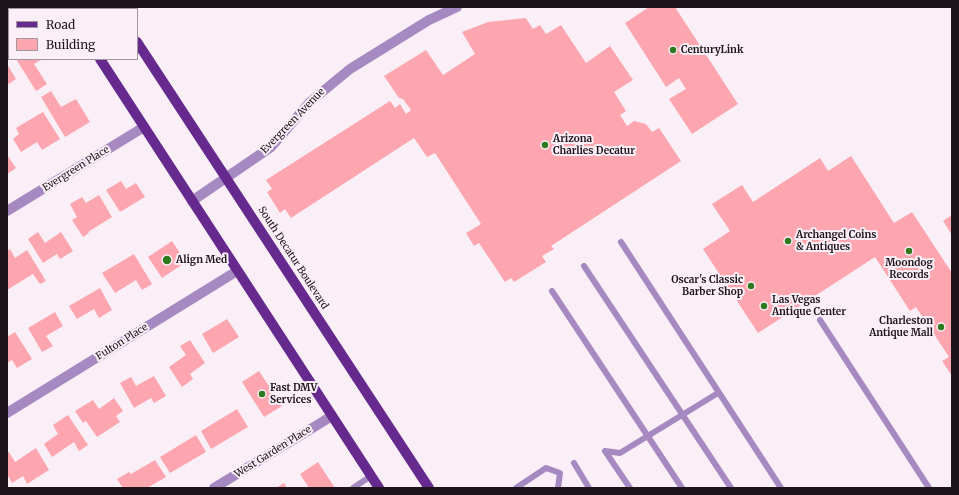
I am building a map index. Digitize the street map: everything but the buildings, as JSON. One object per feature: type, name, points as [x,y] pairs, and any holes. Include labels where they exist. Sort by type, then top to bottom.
[{"type":"main road","name":"South Decatur Boulevard","points":[[138,44],[429,488]]},
{"type":"main road","points":[[101,60],[379,488]]},
{"type":"street","name":"Evergreen Avenue","points":[[192,201],[271,147],[310,102],[350,69],[429,20],[458,7]]},
{"type":"street","name":"Evergreen Place","points":[[7,212],[144,127]]},
{"type":"street","name":"Fulton Place","points":[[7,413],[237,271]]},
{"type":"street","name":"West Garden Place","points":[[214,488],[332,416]]},
{"type":"lane","points":[[621,242],[781,488]]},
{"type":"lane","points":[[584,266],[731,488]]},
{"type":"lane","points":[[552,291],[682,488]]},
{"type":"lane","points":[[820,320],[929,488]]},
{"type":"lane","points":[[630,488],[605,451],[620,453],[718,393]]},
{"type":"lane","points":[[574,463],[589,488]]},
{"type":"lane","points":[[516,488],[546,468],[560,473],[558,488]]},
{"type":"lane","points":[[353,488],[372,476]]},
{"type":"place","name":"CenturyLink","points":[[673,50]]},
{"type":"place","name":"Arizona Charlies Decatur","points":[[545,145]]},
{"type":"place","name":"Archangel Coins & Antiques","points":[[788,241]]},
{"type":"place","name":"Moondog Records","points":[[909,251]]},
{"type":"place","name":"Align Med","points":[[167,260]]},
{"type":"place","name":"Oscar's Classic Barber Shop","points":[[751,286]]},
{"type":"place","name":"Las Vegas Antique Center","points":[[764,306]]},
{"type":"place","name":"Charleston Antique Mall","points":[[941,327]]},
{"type":"place","name":"Fast DMV Services","points":[[262,394]]}]
